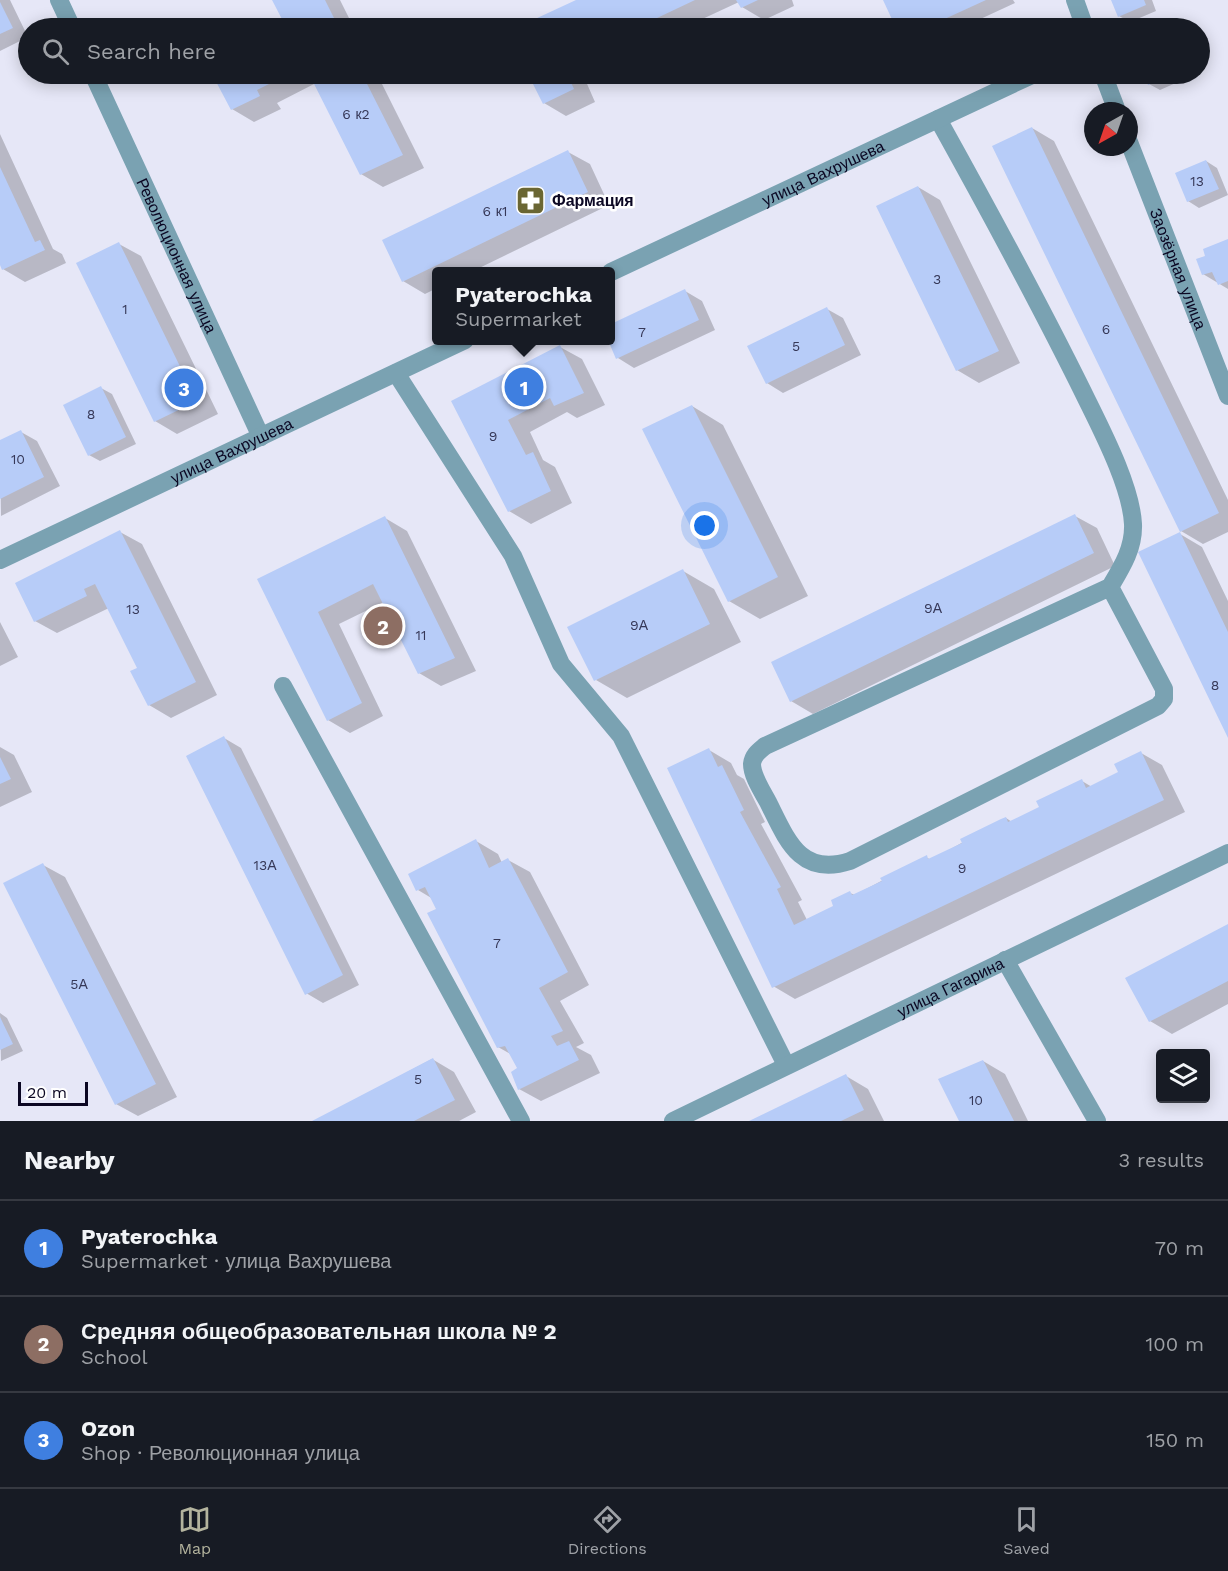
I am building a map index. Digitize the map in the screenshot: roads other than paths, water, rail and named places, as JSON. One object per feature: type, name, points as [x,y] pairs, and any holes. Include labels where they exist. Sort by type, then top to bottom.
[{"type":"street","points":[[59,0],[67,18]]},
{"type":"street","points":[[1075,0],[1081,18]]},
{"type":"street","name":"Революционная улица","points":[[98,84],[261,436]]},
{"type":"street","name":"улица Вахрушева","points":[[615,270],[1013,84]]},
{"type":"street","points":[[1106,84],[1113,102]]},
{"type":"street","points":[[938,119],[1031,285],[1115,463],[1133,523],[1131,542],[1125,562],[1110,587],[776,741],[756,753],[752,764],[757,782],[788,842],[803,858],[815,863],[833,866],[850,861],[1158,706],[1164,699],[1164,689],[1110,587]]},
{"type":"street","name":"Заозёрная улица","points":[[1135,156],[1222,362],[1228,396]]},
{"type":"street","name":"улица Вахрушева","points":[[0,560],[455,345]]},
{"type":"street","points":[[396,373],[513,556],[561,664],[621,736],[786,1065]]},
{"type":"street","points":[[283,686],[520,1121]]},
{"type":"street","name":"улица Гагарина","points":[[673,1121],[1228,853]]},
{"type":"street","points":[[1005,960],[1097,1121]]},
{"type":"place","name":"Фармация","points":[[531,200]]},
{"type":"place","name":"Pyaterochka","points":[[524,387]]},
{"type":"place","name":"Ozon","points":[[184,388]]},
{"type":"place","name":"Средняя общеобразовательная школа № 2","points":[[383,626]]}]
